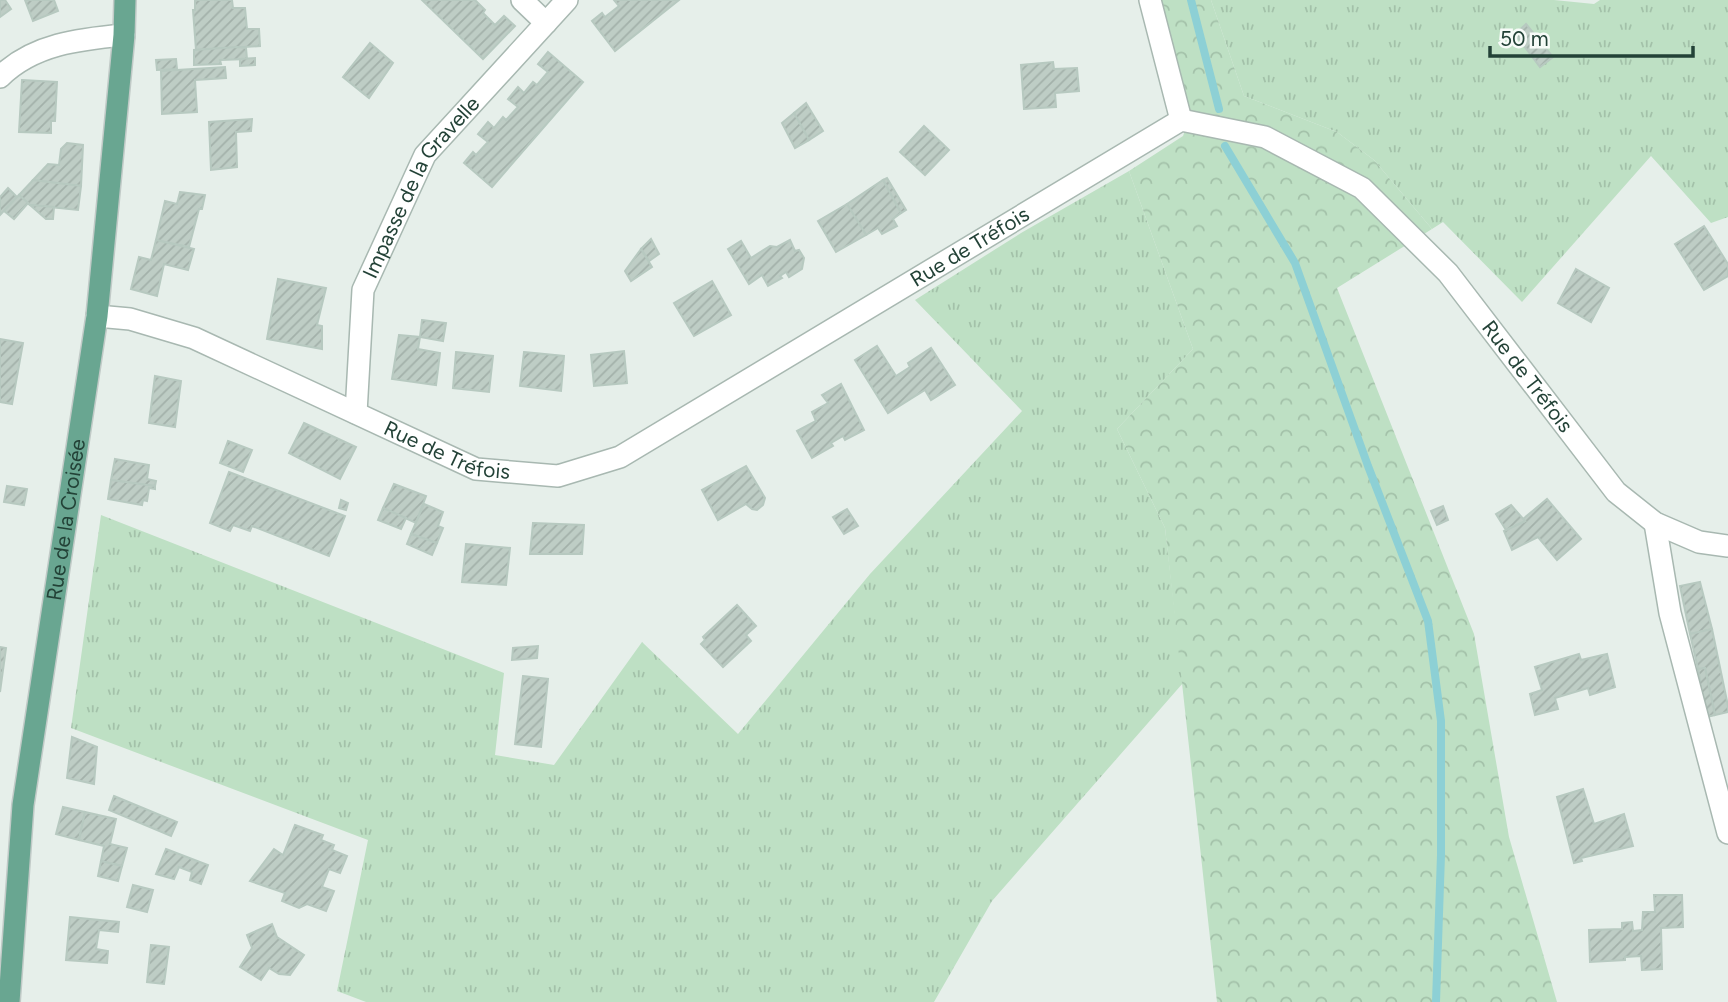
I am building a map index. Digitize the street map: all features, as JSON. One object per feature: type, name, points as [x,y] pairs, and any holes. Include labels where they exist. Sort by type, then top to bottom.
[{"type":"main road","name":"Rue de la Croisée","points":[[9,1002],[23,805],[97,316],[124,36],[125,0]]},
{"type":"street","points":[[522,0],[546,23]]},
{"type":"street","name":"Impasse de la Gravelle","points":[[356,413],[363,290],[425,155],[567,0]]},
{"type":"street","points":[[1150,0],[1181,120]]},
{"type":"street","points":[[0,77],[44,47],[96,37],[124,36]]},
{"type":"street","name":"Rue de Tréfois","points":[[97,316],[130,319],[194,338],[476,469],[558,476],[620,457],[1181,120],[1265,137],[1362,188],[1448,273],[1616,492],[1655,523],[1699,542],[1728,546]]},
{"type":"street","points":[[1655,523],[1670,613],[1728,833]]},
{"type":"green space","points":[[1160,0],[1211,0],[1244,96],[1337,132],[1374,160],[1432,229],[1337,288],[1474,634],[1509,837],[1557,1002],[1217,1002],[1165,528],[1117,429],[1193,349],[1129,171],[1183,136],[1190,116]]},
{"type":"green space","points":[[1211,0],[1554,0],[1594,4],[1600,0],[1728,0],[1728,217],[1711,223],[1651,156],[1522,302],[1443,222],[1432,229],[1374,160],[1337,132],[1244,96]]},
{"type":"green space","points":[[1129,171],[1193,349],[1117,429],[1165,528],[1183,683],[992,901],[934,1002],[366,1002],[337,991],[368,840],[71,728],[101,515],[504,673],[495,755],[554,765],[642,642],[738,734],[870,574],[1022,411],[915,300],[1021,233]]},
{"type":"building","points":[[0,0],[5,0],[11,9],[0,17]]},
{"type":"building","points":[[25,0],[54,0],[58,11],[33,21]]},
{"type":"building","points":[[195,0],[232,0],[233,8],[245,8],[247,29],[259,29],[260,46],[196,50],[193,10]]},
{"type":"building","points":[[422,0],[475,0],[495,25],[504,16],[515,26],[483,59]]},
{"type":"building","points":[[614,0],[679,0],[615,51],[592,21],[602,13],[605,17],[619,6]]},
{"type":"building","points":[[1526,24],[1553,57],[1540,67],[1515,34]]},
{"type":"building","points":[[370,43],[393,63],[369,98],[343,77]]},
{"type":"building","points":[[246,48],[247,59],[194,65],[194,50]]},
{"type":"building","points":[[548,52],[583,82],[492,187],[464,163],[473,152],[476,155],[488,142],[478,134],[488,122],[494,128],[503,117],[506,120],[518,107],[508,99],[518,87],[524,93],[533,82],[537,85],[548,72],[538,64]]},
{"type":"building","points":[[255,58],[255,65],[240,66],[240,59]]},
{"type":"building","points":[[176,59],[177,69],[157,70],[156,60]]},
{"type":"building","points":[[1053,62],[1054,69],[1077,68],[1079,91],[1055,93],[1056,107],[1024,109],[1021,65]]},
{"type":"building","points":[[225,67],[226,78],[195,80],[197,112],[162,114],[161,71]]},
{"type":"building","points":[[22,80],[57,82],[55,121],[51,121],[51,133],[19,132]]},
{"type":"building","points":[[806,103],[823,131],[809,140],[794,113]]},
{"type":"building","points":[[794,113],[809,140],[795,148],[782,123]]},
{"type":"building","points":[[252,119],[251,131],[236,132],[237,167],[211,170],[209,122]]},
{"type":"building","points":[[924,126],[949,150],[925,175],[900,152]]},
{"type":"building","points":[[67,143],[83,145],[81,186],[33,180],[48,164],[59,165],[61,149]]},
{"type":"building","points":[[887,178],[906,210],[901,213],[883,180]]},
{"type":"building","points":[[33,180],[81,186],[78,210],[30,205],[19,195]]},
{"type":"building","points":[[883,180],[901,213],[893,219],[897,226],[882,234],[878,228],[866,235],[847,204]]},
{"type":"building","points":[[8,188],[17,197],[0,215],[0,197]]},
{"type":"building","points":[[180,192],[205,195],[189,247],[156,240],[165,201],[177,204]]},
{"type":"building","points":[[19,195],[28,203],[14,219],[4,211]]},
{"type":"building","points":[[847,204],[866,235],[836,252],[818,221]]},
{"type":"building","points":[[30,205],[54,207],[53,219],[46,219]]},
{"type":"building","points":[[1704,226],[1728,264],[1728,276],[1704,290],[1675,244]]},
{"type":"building","points":[[651,239],[659,254],[649,261],[641,249]]},
{"type":"building","points":[[156,240],[194,249],[188,270],[164,264],[157,296],[131,289],[139,257],[151,260]]},
{"type":"building","points":[[790,240],[795,251],[799,250],[804,258],[802,269],[789,277],[786,272],[780,276],[782,278],[768,286],[762,275],[749,284],[728,249],[741,241],[751,258],[770,246],[777,247]]},
{"type":"building","points":[[641,249],[652,267],[631,281],[625,271]]},
{"type":"building","points":[[1576,269],[1609,288],[1591,322],[1558,303]]},
{"type":"building","points":[[278,279],[326,288],[317,325],[322,326],[322,349],[267,339]]},
{"type":"building","points":[[712,281],[731,315],[694,336],[674,303]]},
{"type":"building","points":[[422,320],[446,323],[443,341],[420,337]]},
{"type":"building","points":[[399,335],[420,337],[418,349],[440,353],[436,385],[392,379]]},
{"type":"building","points":[[0,339],[23,343],[12,404],[0,402]]},
{"type":"building","points":[[877,346],[896,376],[910,367],[908,363],[931,348],[955,385],[931,400],[925,390],[888,413],[855,360]]},
{"type":"building","points":[[624,351],[627,383],[594,386],[591,355]]},
{"type":"building","points":[[456,352],[493,356],[489,392],[453,388]]},
{"type":"building","points":[[524,352],[564,356],[561,391],[520,386]]},
{"type":"building","points":[[155,376],[181,381],[175,427],[149,423]]},
{"type":"building","points":[[841,384],[864,430],[845,440],[843,436],[831,443],[833,446],[812,458],[797,431],[816,421],[812,412],[828,403],[822,395]]},
{"type":"building","points":[[304,423],[356,447],[340,479],[289,453]]},
{"type":"building","points":[[228,441],[252,450],[243,472],[220,463]]},
{"type":"building","points":[[115,459],[149,465],[147,479],[156,481],[155,486],[111,480]]},
{"type":"building","points":[[746,466],[765,498],[763,505],[757,510],[746,504],[718,520],[702,490]]},
{"type":"building","points":[[229,472],[345,516],[329,556],[252,526],[250,531],[233,525],[230,531],[210,523]]},
{"type":"building","points":[[111,480],[155,486],[155,489],[149,488],[147,501],[143,500],[142,505],[108,499]]},
{"type":"building","points":[[394,484],[426,496],[416,523],[383,508]]},
{"type":"building","points":[[7,486],[27,489],[24,505],[4,502]]},
{"type":"building","points":[[1547,499],[1581,539],[1557,560],[1538,537],[1512,550],[1504,531],[1525,521],[1523,519]]},
{"type":"building","points":[[341,500],[348,503],[346,510],[339,508]]},
{"type":"building","points":[[424,504],[443,512],[438,526],[443,528],[437,543],[411,534]]},
{"type":"building","points":[[1511,505],[1525,521],[1506,530],[1496,514]]},
{"type":"building","points":[[1443,506],[1448,520],[1437,525],[1431,511]]},
{"type":"building","points":[[383,508],[406,518],[401,529],[378,520]]},
{"type":"building","points":[[847,509],[858,526],[844,534],[833,517]]},
{"type":"building","points":[[533,523],[584,525],[582,554],[530,554]]},
{"type":"building","points":[[411,534],[437,543],[432,555],[407,544]]},
{"type":"building","points":[[466,544],[510,548],[506,585],[462,582]]},
{"type":"building","points":[[1700,582],[1712,629],[1690,634],[1680,586]]},
{"type":"building","points":[[737,605],[756,626],[746,635],[751,641],[723,667],[701,644],[705,640],[703,637]]},
{"type":"building","points":[[1712,629],[1728,706],[1728,712],[1715,715],[1705,668],[1698,669],[1690,634]]},
{"type":"building","points":[[538,646],[537,658],[512,660],[513,648]]},
{"type":"building","points":[[0,647],[6,648],[0,692]]},
{"type":"building","points":[[1579,654],[1581,660],[1607,654],[1615,687],[1590,695],[1588,688],[1555,698],[1558,709],[1535,715],[1530,694],[1542,690],[1535,667]]},
{"type":"building","points":[[1705,668],[1715,715],[1703,718],[1693,681],[1700,680],[1698,669]]},
{"type":"building","points":[[523,676],[548,679],[541,747],[515,744]]},
{"type":"building","points":[[72,737],[97,747],[94,784],[67,778]]},
{"type":"building","points":[[1583,789],[1594,824],[1624,814],[1633,846],[1581,858],[1582,861],[1574,863],[1557,797]]},
{"type":"building","points":[[114,796],[177,822],[171,836],[109,810]]},
{"type":"building","points":[[63,807],[85,812],[79,840],[56,834]]},
{"type":"building","points":[[85,812],[116,819],[110,844],[127,848],[122,866],[101,861],[104,846],[79,840]]},
{"type":"building","points":[[295,825],[323,835],[321,840],[334,845],[332,850],[347,856],[340,873],[329,869],[322,887],[334,891],[326,911],[307,904],[299,908],[282,901],[285,893],[250,881],[274,849],[283,855]]},
{"type":"building","points":[[166,849],[208,865],[201,884],[190,880],[192,872],[179,867],[174,879],[156,874]]},
{"type":"building","points":[[101,861],[122,866],[118,881],[98,876]]},
{"type":"building","points":[[133,885],[153,890],[147,912],[127,907]]},
{"type":"building","points":[[1654,895],[1682,895],[1683,927],[1661,928],[1662,969],[1642,970],[1641,956],[1625,957],[1625,960],[1590,962],[1589,930],[1622,929],[1622,923],[1632,922],[1633,931],[1642,930],[1643,912],[1655,912]]},
{"type":"building","points":[[70,917],[119,922],[118,932],[99,930],[96,949],[108,951],[107,963],[66,960]]},
{"type":"building","points":[[272,924],[277,937],[304,955],[290,975],[279,974],[269,968],[261,980],[240,967],[252,948],[247,935]]},
{"type":"building","points":[[151,945],[169,947],[164,984],[147,982]]},
{"type":"waterway","points":[[1191,0],[1219,109]]},
{"type":"waterway","points":[[1225,146],[1295,263],[1368,466],[1428,621],[1441,721],[1441,855],[1436,1002]]}]
